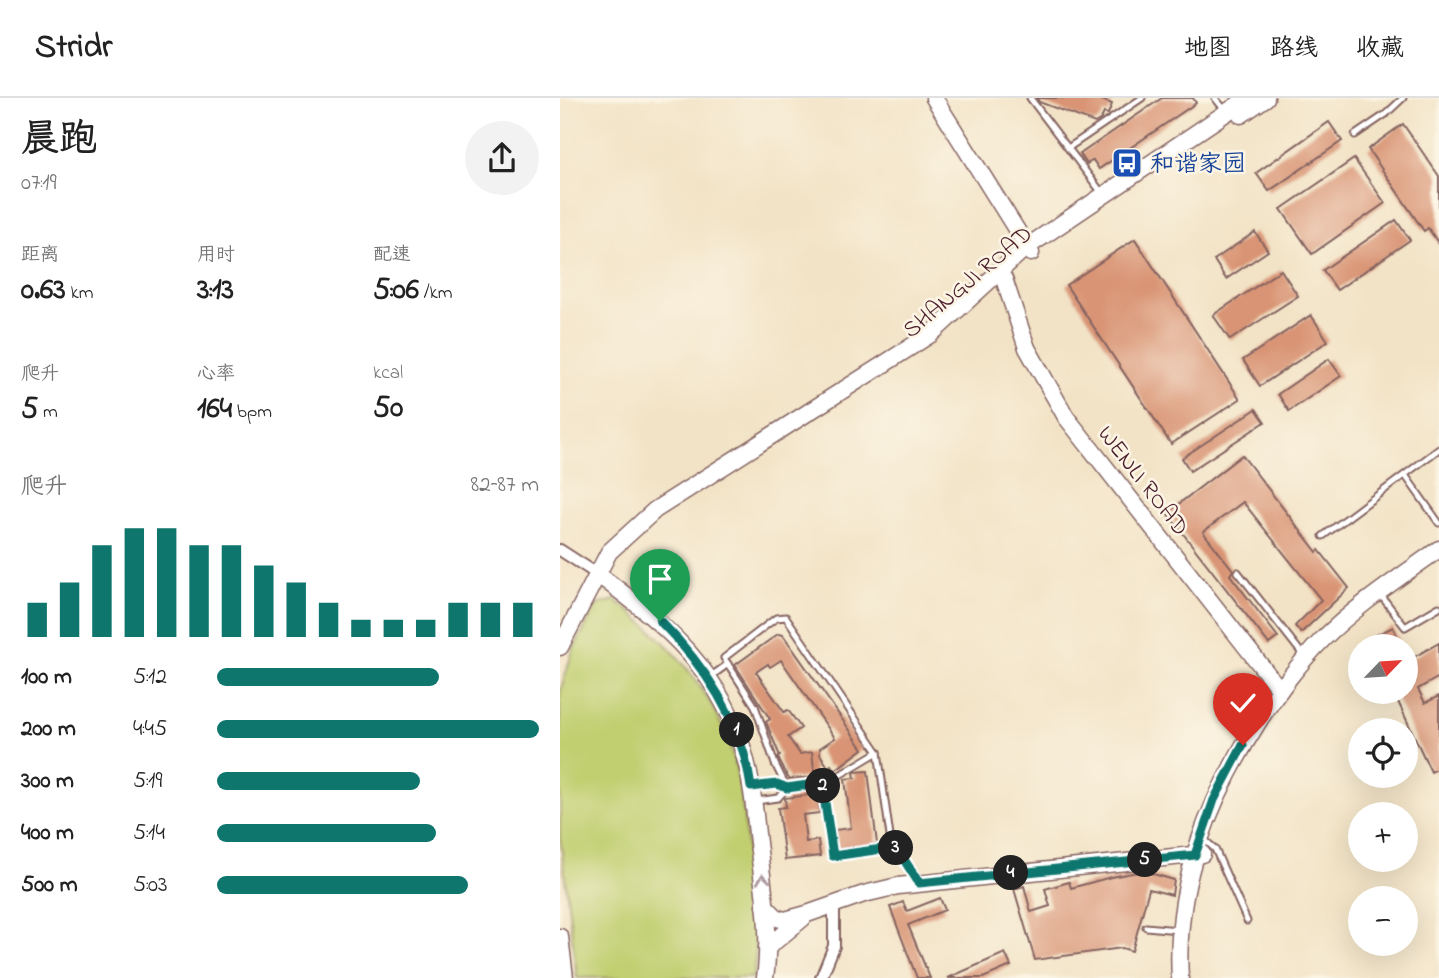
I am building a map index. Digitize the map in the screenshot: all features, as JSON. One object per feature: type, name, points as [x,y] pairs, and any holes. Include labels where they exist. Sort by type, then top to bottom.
[{"type":"main road","points":[[934,98],[1032,248]]},
{"type":"main road","points":[[942,98],[1032,248]]},
{"type":"main road","name":"SHANGJI ROAD","points":[[560,647],[609,552],[655,510],[930,334],[1032,248],[1102,194],[1248,98]]},
{"type":"main road","name":"SHANGJI ROAD","points":[[560,624],[582,584],[597,574],[660,517],[936,341],[1004,279],[1032,248],[1266,98]]},
{"type":"main road","name":"WENLI ROAD","points":[[1004,279],[1027,348],[1066,417],[1280,690]]},
{"type":"main road","points":[[1188,978],[1190,911],[1206,819],[1223,782],[1280,690],[1305,657],[1351,613],[1439,549]]},
{"type":"main road","points":[[1180,978],[1184,902],[1201,850],[1238,768],[1296,680],[1334,639],[1383,598],[1439,558]]},
{"type":"main road","points":[[597,574],[660,621],[688,651],[709,678],[735,727],[746,759],[752,794],[765,906],[765,978]]},
{"type":"main road","points":[[765,906],[777,918],[785,920],[881,889],[1201,850]]},
{"type":"main road","points":[[767,948],[807,914]]},
{"type":"main road","points":[[560,937],[565,978]]},
{"type":"street","points":[[562,555],[597,574]]},
{"type":"street","points":[[821,978],[834,946],[834,904]]},
{"type":"lane","points":[[1030,98],[1102,194]]},
{"type":"lane","points":[[1068,148],[1142,98]]},
{"type":"lane","points":[[1215,98],[1226,112]]},
{"type":"lane","points":[[1356,135],[1403,98]]},
{"type":"lane","points":[[1322,536],[1439,449]]},
{"type":"lane","points":[[1405,475],[1439,523]]},
{"type":"lane","points":[[1238,572],[1305,657]]},
{"type":"lane","points":[[1383,598],[1405,627],[1439,607]]},
{"type":"lane","points":[[787,788],[775,764],[755,706],[724,659],[776,618],[786,617],[878,752],[890,836],[919,883]]},
{"type":"lane","points":[[709,678],[728,664]]},
{"type":"lane","points":[[752,794],[777,784],[787,788],[835,779],[878,752]]},
{"type":"lane","points":[[822,783],[833,856],[896,847]]},
{"type":"lane","points":[[752,794],[778,798],[787,788]]},
{"type":"lane","points":[[1201,850],[1215,849],[1247,921]]},
{"type":"lane","points":[[1146,927],[1181,931]]},
{"type":"green space","points":[[615,600],[654,633],[688,670],[716,712],[726,736],[739,784],[752,885],[755,932],[753,978],[577,978],[560,837],[560,692],[573,650],[597,605]]},
{"type":"building","points":[[1037,98],[1097,98],[1112,104],[1108,114],[1104,113],[1095,123],[1039,102]]},
{"type":"building","points":[[1162,98],[1193,98],[1196,103],[1099,169],[1093,160],[1087,164],[1080,154]]},
{"type":"building","points":[[1329,122],[1342,141],[1269,191],[1256,173]]},
{"type":"building","points":[[1403,124],[1439,176],[1439,244],[1428,228],[1424,231],[1368,149]]},
{"type":"building","points":[[1354,159],[1385,203],[1312,254],[1281,209]]},
{"type":"building","points":[[1396,220],[1410,240],[1337,290],[1323,270]]},
{"type":"building","points":[[1255,232],[1268,251],[1226,279],[1214,260]]},
{"type":"building","points":[[1135,239],[1240,399],[1171,444],[1066,285]]},
{"type":"building","points":[[1281,270],[1298,296],[1230,340],[1213,315]]},
{"type":"building","points":[[1311,315],[1328,341],[1260,386],[1243,360]]},
{"type":"building","points":[[1329,359],[1341,376],[1289,411],[1278,394]]},
{"type":"building","points":[[1256,409],[1265,422],[1190,471],[1182,458]]},
{"type":"building","points":[[1242,455],[1317,552],[1319,550],[1349,588],[1301,633],[1295,626],[1321,600],[1243,502],[1203,532],[1233,570],[1230,575],[1278,637],[1269,644],[1167,513]]},
{"type":"building","points":[[1393,627],[1396,634],[1378,634]]},
{"type":"building","points":[[778,634],[783,635],[863,749],[835,770],[831,765],[828,767],[820,754],[820,748],[835,738],[781,660],[770,667],[768,664],[756,672],[784,712],[788,710],[801,728],[788,737],[800,754],[812,752],[815,777],[789,779],[766,722],[770,719],[735,665]]},
{"type":"building","points":[[1439,643],[1439,677],[1418,689],[1418,655]]},
{"type":"building","points":[[1418,689],[1425,703],[1439,696],[1439,768],[1431,772],[1418,744],[1418,718],[1406,718],[1399,704],[1418,704]]},
{"type":"building","points":[[868,771],[877,844],[837,850],[835,830],[851,828],[845,779],[855,778],[854,772]]},
{"type":"building","points":[[817,794],[820,813],[803,815],[806,842],[818,840],[820,856],[785,860],[778,808],[786,807],[785,798]]},
{"type":"building","points":[[1143,871],[1174,880],[1172,895],[1149,889],[1132,951],[1122,948],[1035,960],[1014,889],[1024,886],[1031,912],[1050,906],[1045,889],[1069,882],[1071,888]]},
{"type":"building","points":[[940,898],[945,910],[908,925],[930,978],[917,978],[890,907],[903,902],[907,911]]},
{"type":"building","points":[[1005,953],[1011,966],[983,978],[948,978]]},
{"type":"place","name":"和谐家园","points":[[1127,163]]},
{"type":"route","points":[[660,621],[709,678],[729,712],[746,759],[751,787],[777,784],[787,788],[822,783],[833,856],[896,847],[919,883],[1195,855],[1214,800],[1243,745]]}]
